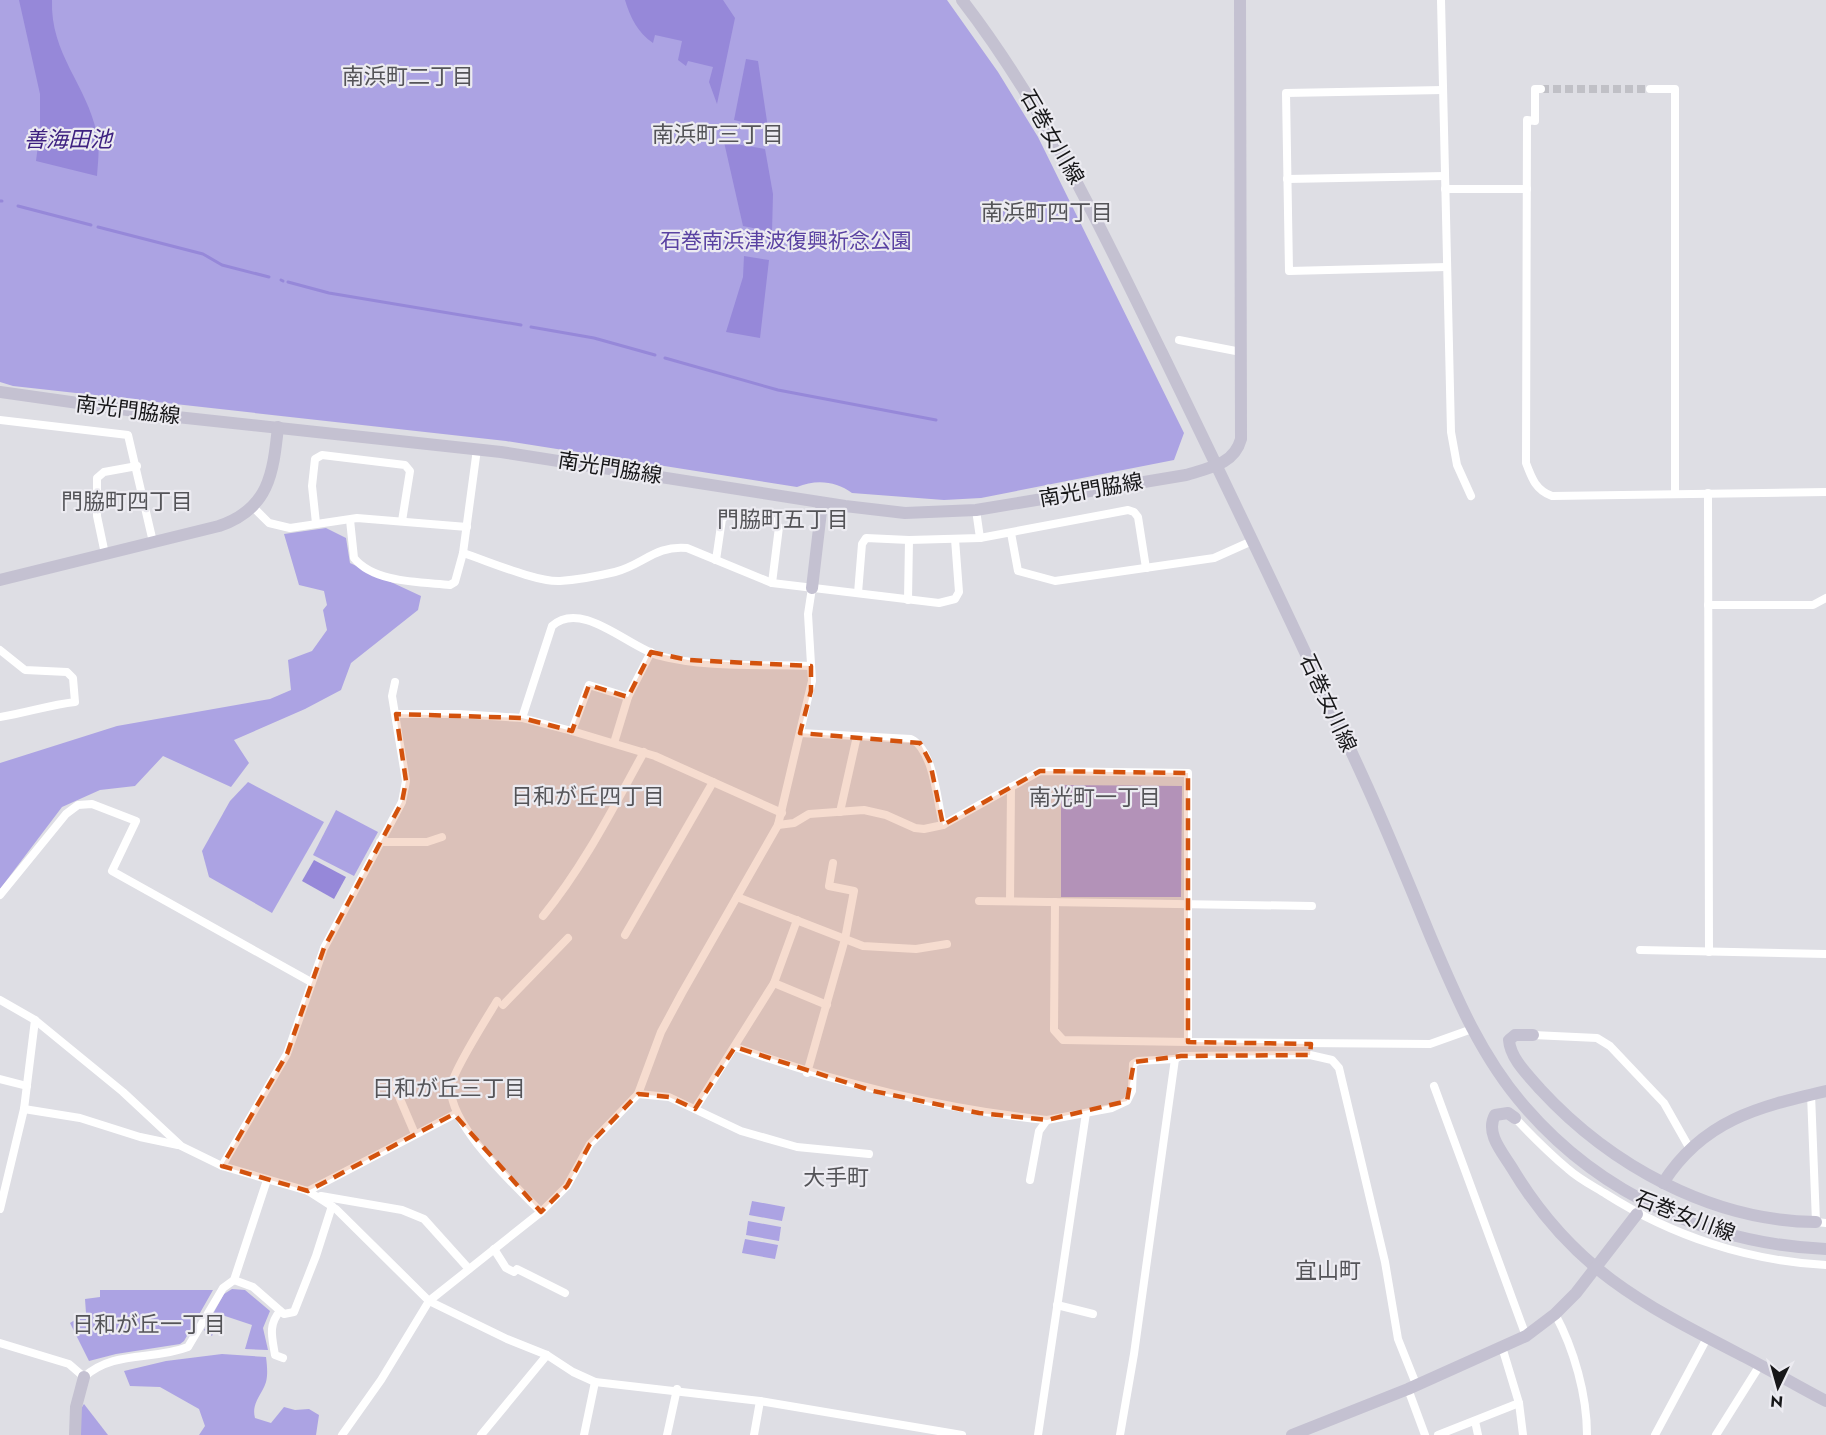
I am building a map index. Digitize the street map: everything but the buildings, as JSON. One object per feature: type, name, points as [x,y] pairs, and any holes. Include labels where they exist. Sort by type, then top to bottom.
[{"type":"street","name":"石巻女川線","points":[[962,0],[1015,73],[1074,173],[1217,466],[1368,789],[1472,1029],[1522,1103],[1570,1153],[1605,1180],[1661,1210],[1706,1228],[1744,1238],[1826,1249]]},
{"type":"street","points":[[1217,466],[1234,455],[1241,440],[1240,0]]},
{"type":"street","points":[[1441,0],[1451,432],[1458,465],[1471,496]]},
{"type":"street","points":[[1541,89],[1535,89],[1535,121],[1527,120],[1526,463],[1533,482],[1541,492],[1552,496],[1826,492]]},
{"type":"street","points":[[1650,89],[1675,89],[1675,494]]},
{"type":"street","points":[[1443,90],[1286,93],[1289,271],[1447,267]]},
{"type":"street","points":[[1287,179],[1445,176]]},
{"type":"street","points":[[1445,189],[1527,189]]},
{"type":"street","points":[[1179,340],[1241,351]]},
{"type":"street","name":"南光門脇線","points":[[0,392],[477,449],[822,503],[905,513],[976,510],[1186,475],[1217,466]]},
{"type":"street","points":[[0,420],[128,435],[153,542]]},
{"type":"street","points":[[0,580],[219,526],[238,518],[253,507],[264,494],[273,470],[278,427]]},
{"type":"street","points":[[350,520],[354,558],[358,563],[389,578],[450,585],[455,582],[463,553],[477,449]]},
{"type":"street","points":[[316,523],[312,486],[315,459],[322,455],[405,465],[410,471],[402,521]]},
{"type":"street","points":[[105,554],[97,516],[97,478],[104,471],[136,466]]},
{"type":"street","points":[[1708,493],[1709,952]]},
{"type":"street","points":[[342,1435],[381,1380],[429,1301],[541,1212],[567,1186],[590,1144],[638,1094],[662,1032],[778,825],[811,691],[808,614],[822,503]]},
{"type":"street","points":[[253,507],[269,523],[290,528],[357,518],[467,527]]},
{"type":"street","points":[[976,510],[980,538]]},
{"type":"street","points":[[858,593],[862,544],[866,538],[909,540],[980,538],[1128,510],[1134,512],[1137,518],[1146,568]]},
{"type":"street","points":[[716,560],[722,519],[726,515],[772,520],[779,527],[772,583]]},
{"type":"street","points":[[1011,533],[1018,571],[1055,581],[1214,558],[1252,541]]},
{"type":"street","points":[[463,553],[543,579],[559,581],[615,572],[658,550],[674,547],[687,548],[772,583],[939,603],[955,599],[959,592],[955,539]]},
{"type":"street","points":[[909,540],[909,600]]},
{"type":"street","points":[[1708,605],[1814,605],[1826,598]]},
{"type":"street","points":[[522,718],[552,626],[556,622],[576,617],[658,656],[688,660],[811,666]]},
{"type":"street","points":[[0,650],[25,670],[67,672],[73,678],[75,702],[45,705],[29,713],[0,717]]},
{"type":"street","points":[[614,743],[628,697],[651,652]]},
{"type":"street","points":[[222,1166],[287,1054],[324,948],[402,802],[406,782],[392,696],[395,682]]},
{"type":"street","points":[[572,731],[589,685],[628,697]]},
{"type":"street","points":[[396,714],[458,714],[522,718],[644,752],[782,813]]},
{"type":"street","points":[[800,733],[911,739],[920,743],[930,762],[943,825]]},
{"type":"street","points":[[840,812],[858,736]]},
{"type":"street","points":[[543,916],[585,857],[644,752]]},
{"type":"street","points":[[778,825],[794,823],[809,814],[864,810],[886,815],[915,828],[943,825],[1040,771],[1188,773],[1189,904],[1186,1006],[1188,1042]]},
{"type":"street","points":[[625,935],[713,782]]},
{"type":"street","points":[[1010,901],[1011,787]]},
{"type":"street","points":[[0,896],[66,814],[78,805],[92,804],[136,821],[112,871],[311,982]]},
{"type":"street","points":[[380,842],[427,842],[442,837]]},
{"type":"street","points":[[807,1073],[827,1005],[854,891],[829,886],[833,863]]},
{"type":"street","points":[[737,897],[863,946],[916,949],[947,944]]},
{"type":"street","points":[[980,901],[1312,906]]},
{"type":"street","points":[[1055,902],[1054,1030],[1063,1040],[1430,1044],[1472,1029]]},
{"type":"street","points":[[696,1109],[774,984],[797,920]]},
{"type":"street","points":[[541,1212],[477,1141],[457,1113],[450,1085],[500,1003],[568,938]]},
{"type":"street","points":[[1640,950],[1826,954]]},
{"type":"street","points":[[774,984],[827,1005]]},
{"type":"street","points":[[0,1000],[35,1020],[123,1092],[181,1146]]},
{"type":"street","points":[[0,1209],[24,1109],[35,1020]]},
{"type":"street","points":[[1690,1149],[1664,1103],[1610,1046],[1597,1038],[1515,1035],[1509,1040],[1511,1050],[1526,1073],[1590,1136],[1664,1182],[1719,1206],[1742,1212],[1821,1222],[1811,1094]]},
{"type":"street","points":[[1311,1044],[1311,1055]]},
{"type":"street","points":[[735,1047],[807,1073],[873,1091],[979,1113],[1047,1120],[1077,1112],[1086,1113],[1127,1101],[1132,1091],[1133,1064],[1138,1061],[1175,1059],[1181,1056],[1311,1055],[1332,1060],[1339,1068],[1385,1262],[1398,1339],[1425,1435]]},
{"type":"street","points":[[1120,1435],[1136,1343],[1175,1059]]},
{"type":"street","points":[[0,1079],[27,1086]]},
{"type":"street","points":[[394,1085],[415,1134]]},
{"type":"street","points":[[1434,1086],[1526,1336]]},
{"type":"street","points":[[1664,1182],[1690,1149],[1714,1129],[1731,1120],[1826,1091]]},
{"type":"street","points":[[638,1094],[669,1097],[741,1131],[797,1147],[869,1154]]},
{"type":"street","points":[[24,1109],[80,1118],[140,1137],[181,1146],[222,1166],[312,1193],[402,1210],[424,1219],[469,1269]]},
{"type":"street","points":[[312,1193],[415,1134],[457,1113]]},
{"type":"street","points":[[1038,1435],[1086,1113]]},
{"type":"street","points":[[1826,1265],[1787,1261],[1693,1238],[1637,1214],[1569,1170],[1508,1113],[1495,1114],[1491,1126],[1497,1143],[1536,1206],[1577,1253],[1649,1307],[1826,1401]]},
{"type":"street","points":[[1030,1180],[1039,1131],[1047,1120]]},
{"type":"street","points":[[75,1435],[76,1407],[84,1377],[98,1365],[120,1358],[188,1347],[223,1288],[234,1280],[267,1180]]},
{"type":"street","points":[[312,1193],[332,1206],[429,1301],[507,1340],[547,1355],[573,1372],[595,1382],[676,1389],[760,1401],[962,1435]]},
{"type":"street","points":[[234,1280],[253,1287],[284,1314],[294,1312],[316,1256],[332,1206]]},
{"type":"street","points":[[1292,1435],[1412,1387],[1526,1336],[1555,1314],[1596,1269],[1637,1214]]},
{"type":"street","points":[[494,1249],[506,1268],[514,1272],[517,1269],[565,1293]]},
{"type":"street","points":[[1057,1305],[1093,1314]]},
{"type":"street","points":[[280,1311],[272,1321],[271,1334],[275,1355],[283,1358]]},
{"type":"street","points":[[1555,1314],[1566,1333],[1585,1410],[1587,1435]]},
{"type":"street","points":[[1655,1435],[1707,1338]]},
{"type":"street","points":[[0,1343],[69,1364],[84,1377]]},
{"type":"street","points":[[1502,1347],[1518,1403],[1522,1435]]},
{"type":"street","points":[[481,1435],[547,1355]]},
{"type":"street","points":[[1716,1435],[1760,1365]]},
{"type":"street","points":[[584,1435],[595,1382]]},
{"type":"street","points":[[668,1435],[676,1389]]},
{"type":"street","points":[[754,1435],[760,1401]]},
{"type":"street","points":[[1438,1435],[1518,1403]]},
{"type":"street","points":[[1475,1420],[1478,1435]]},
{"type":"highlighted area","points":[[651,652],[688,660],[811,666],[811,691],[800,733],[920,743],[930,762],[943,825],[1040,771],[1188,773],[1188,1042],[1311,1044],[1310,1055],[1181,1056],[1134,1062],[1127,1101],[1047,1120],[979,1113],[873,1091],[735,1047],[695,1109],[669,1097],[638,1094],[590,1144],[567,1186],[541,1212],[454,1114],[308,1191],[222,1166],[287,1054],[324,948],[402,802],[406,781],[396,714],[522,718],[572,731],[589,685],[628,697]]},
{"type":"green space","name":"石巻南浜津波復興祈念公園","points":[[0,0],[947,0],[998,72],[1038,137],[1184,433],[1174,460],[981,498],[944,500],[852,493],[826,482],[797,487],[506,441],[13,386],[0,382]]},
{"type":"green space","points":[[326,528],[346,538],[350,563],[421,596],[418,610],[351,663],[341,690],[305,709],[234,740],[249,763],[231,787],[163,756],[135,786],[100,790],[62,807],[0,889],[0,763],[117,726],[270,699],[291,690],[288,660],[312,651],[327,630],[323,610],[327,605],[324,591],[299,585],[284,534]]},
{"type":"green space","points":[[248,782],[324,822],[272,913],[209,877],[202,851],[230,801]]},
{"type":"green space","points":[[1061,785],[1182,786],[1181,897],[1061,897]]},
{"type":"green space","points":[[336,810],[378,832],[354,876],[313,855]]},
{"type":"green space","points":[[752,1201],[785,1207],[782,1221],[749,1215]]},
{"type":"green space","points":[[748,1221],[781,1227],[779,1241],[746,1235]]},
{"type":"green space","points":[[745,1239],[778,1245],[775,1259],[742,1253]]},
{"type":"green space","points":[[232,1289],[245,1290],[270,1311],[263,1328],[268,1350],[245,1349],[252,1325],[222,1315],[212,1336],[204,1330],[224,1294]]},
{"type":"green space","points":[[100,1290],[213,1290],[184,1341],[180,1344],[116,1354],[89,1361],[70,1323],[86,1313],[85,1299],[100,1297]]},
{"type":"green space","points":[[222,1354],[266,1357],[267,1379],[254,1408],[255,1418],[271,1423],[284,1407],[295,1410],[309,1409],[319,1415],[316,1435],[199,1435],[205,1426],[199,1409],[160,1387],[130,1386],[124,1371],[166,1361]]},
{"type":"green space","points":[[84,1404],[108,1435],[78,1435],[80,1410]]},
{"type":"water","name":"善海田池","points":[[19,0],[52,0],[57,37],[92,116],[97,134],[99,150],[97,176],[36,161],[40,130],[40,94]]},
{"type":"water","points":[[625,0],[723,0],[735,18],[717,104],[709,82],[713,67],[688,61],[686,66],[678,60],[682,41],[655,35],[653,43],[635,24]]},
{"type":"water","points":[[746,59],[758,61],[768,128],[734,120]]},
{"type":"water","points":[[724,142],[765,149],[773,194],[772,232],[743,226]]},
{"type":"water","points":[[744,256],[769,260],[760,338],[726,332],[743,277]]},
{"type":"water","points":[[314,860],[346,877],[334,899],[302,881]]},
{"type":"waterway","points":[[18,206],[91,225]]},
{"type":"waterway","points":[[98,227],[203,254],[222,265],[269,277]]},
{"type":"waterway","points":[[288,282],[329,293],[521,325]]},
{"type":"waterway","points":[[531,327],[594,338],[655,355]]},
{"type":"waterway","points":[[665,358],[778,390],[936,420]]},
{"type":"tunnel","points":[[1541,89],[1650,89]]},
{"type":"district","name":"南浜町二丁目","points":[[408,76]]},
{"type":"district","name":"南浜町三丁目","points":[[718,134]]},
{"type":"district","name":"南浜町四丁目","points":[[1047,212]]},
{"type":"district","name":"門脇町四丁目","points":[[127,501]]},
{"type":"district","name":"門脇町五丁目","points":[[783,519]]},
{"type":"district","name":"日和が丘四丁目","points":[[588,796]]},
{"type":"district","name":"南光町一丁目","points":[[1095,797]]},
{"type":"district","name":"日和が丘三丁目","points":[[449,1088]]},
{"type":"district","name":"大手町","points":[[836,1177]]},
{"type":"district","name":"宜山町","points":[[1328,1270]]},
{"type":"district","name":"日和が丘一丁目","points":[[149,1324]]}]
